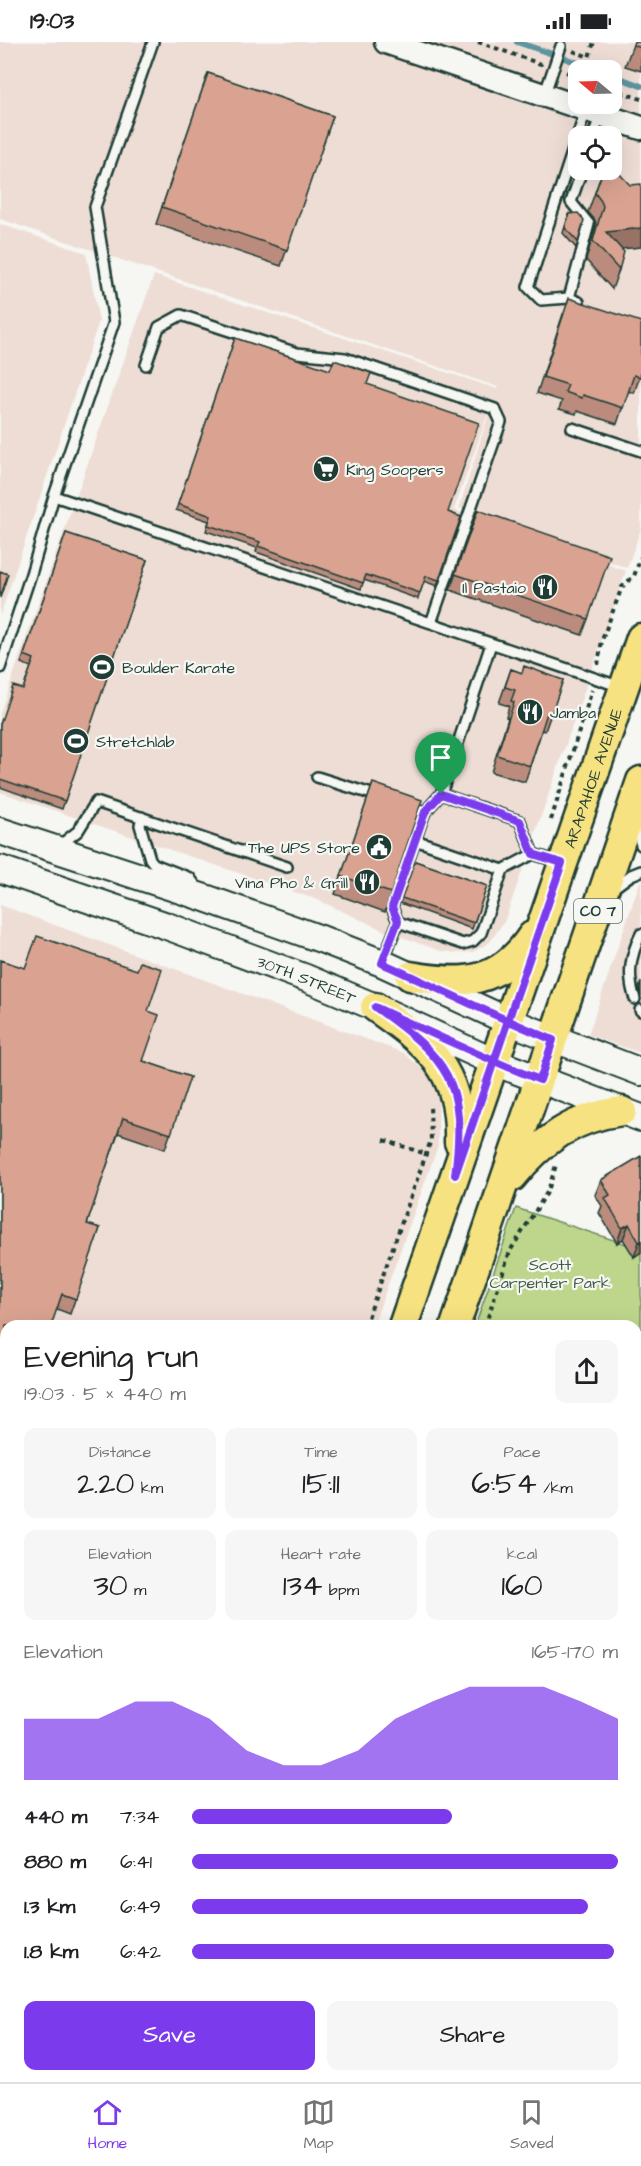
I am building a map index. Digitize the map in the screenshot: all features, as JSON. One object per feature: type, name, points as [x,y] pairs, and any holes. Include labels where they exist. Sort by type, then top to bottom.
[{"type":"main road","name":"ARAPAHOE AVENUE","points":[[405,1320],[641,638]]},
{"type":"main road","name":"CO 7","points":[[457,1320],[641,782]]},
{"type":"main road","points":[[0,831],[279,924],[382,963],[553,1040],[641,1072]]},
{"type":"main road","name":"30TH STREET","points":[[0,869],[208,941],[375,1007],[494,1062],[632,1114]]},
{"type":"main road","points":[[0,879],[36,881]]},
{"type":"main road","points":[[410,976],[451,982],[488,976],[505,966],[520,952],[542,922]]},
{"type":"main road","points":[[375,1007],[428,1048],[444,1070],[453,1088],[459,1113],[459,1144],[455,1175]]},
{"type":"main road","points":[[502,1187],[534,1151],[552,1137],[589,1119],[632,1114]]},
{"type":"street","points":[[386,42],[568,104]]},
{"type":"street","points":[[600,114],[641,128]]},
{"type":"lane","points":[[0,668],[32,574],[54,496],[114,322],[95,207],[153,42]]},
{"type":"lane","points":[[544,96],[561,46]]},
{"type":"lane","points":[[590,305],[569,298],[541,300],[528,287],[593,114]]},
{"type":"lane","points":[[569,298],[589,224],[572,202],[579,180]]},
{"type":"lane","points":[[146,365],[159,327],[181,315],[297,353],[345,358],[495,409],[501,422],[431,623]]},
{"type":"lane","points":[[572,428],[641,451]]},
{"type":"lane","points":[[54,496],[623,688]]},
{"type":"lane","points":[[382,963],[398,921],[392,907],[425,812],[441,794],[491,644]]},
{"type":"lane","points":[[317,777],[425,812]]},
{"type":"lane","points":[[441,794],[520,821],[533,854]]},
{"type":"lane","points":[[55,849],[78,831],[96,802],[287,867]]},
{"type":"lane","points":[[631,812],[641,844]]},
{"type":"lane","points":[[142,817],[140,825],[154,864],[190,878],[205,898]]},
{"type":"lane","points":[[415,840],[503,870]]},
{"type":"lane","points":[[398,921],[463,944],[473,941],[481,933],[503,870],[533,854],[562,863]]},
{"type":"lane","points":[[603,896],[631,875],[641,871]]},
{"type":"lane","points":[[635,999],[629,972],[633,953],[641,934]]},
{"type":"path","points":[[478,42],[541,64]]},
{"type":"path","points":[[573,51],[589,57],[594,42]]},
{"type":"path","points":[[622,92],[641,99]]},
{"type":"path","points":[[550,822],[595,679],[602,640],[622,587],[634,576],[641,556]]},
{"type":"path","points":[[367,1320],[431,1140],[430,1098]]},
{"type":"path","points":[[384,1140],[426,1154]]},
{"type":"path","points":[[487,1320],[510,1251],[548,1191],[556,1165],[561,1159]]},
{"type":"shaded area","points":[[0,42],[641,42],[641,529],[627,568],[459,508],[495,394],[454,510],[626,571],[505,920],[490,942],[473,952],[441,951],[385,931],[318,900],[0,792],[0,713],[154,275],[497,389],[498,387],[0,219]]},
{"type":"shaded area","points":[[0,224],[86,253],[99,321],[0,616]]},
{"type":"shaded area","points":[[641,879],[641,1053],[588,1035]]},
{"type":"shaded area","points":[[0,905],[404,1053],[439,1083],[438,1146],[375,1320],[0,1320]]},
{"type":"green space","name":"Scott Carpenter Park","points":[[516,1208],[641,1249],[641,1320],[477,1320]]},
{"type":"building","points":[[634,42],[641,42],[641,48],[633,45]]},
{"type":"building","points":[[208,73],[333,116],[287,250],[162,207]]},
{"type":"building","points":[[622,176],[630,185],[641,184],[641,228],[606,232],[624,252],[619,270],[593,241],[603,206],[595,193],[600,180],[622,180]]},
{"type":"building","points":[[578,213],[584,220],[578,242],[565,228],[569,214]]},
{"type":"building","points":[[569,298],[641,322],[641,373],[640,377],[634,375],[623,408],[583,395],[582,398],[565,392],[568,385],[543,377]]},
{"type":"building","name":"King Soopers","points":[[235,338],[330,370],[334,360],[371,373],[367,384],[479,423],[448,512],[461,517],[439,580],[426,576],[420,593],[366,575],[363,583],[258,546],[260,542],[208,525],[211,516],[178,504]]},
{"type":"building","points":[[478,510],[610,556],[588,619],[455,574]]},
{"type":"building","points":[[66,533],[147,560],[65,801],[0,779],[0,724],[13,686],[23,689],[34,659],[24,655]]},
{"type":"building","points":[[0,571],[8,574],[0,598]]},
{"type":"building","points":[[524,666],[563,680],[551,715],[547,713],[530,766],[497,755],[514,702],[511,701],[515,690],[505,687],[511,669],[522,673]]},
{"type":"building","points":[[373,783],[422,800],[391,893],[341,876]]},
{"type":"building","points":[[415,861],[487,886],[474,923],[402,898]]},
{"type":"building","points":[[37,936],[137,970],[140,962],[162,969],[148,1011],[159,1015],[143,1061],[190,1077],[171,1134],[123,1118],[87,1224],[100,1228],[76,1299],[62,1294],[53,1320],[0,1320],[0,960],[25,968]]},
{"type":"building","points":[[641,1156],[641,1241],[639,1242],[629,1224],[622,1228],[605,1198],[610,1195],[601,1180]]},
{"type":"waterway","points":[[517,42],[570,60]]},
{"type":"waterway","points":[[622,79],[641,86]]},
{"type":"place","name":"King Soopers","points":[[326,469]]},
{"type":"place","name":"Il Pastaio","points":[[545,587]]},
{"type":"place","name":"Boulder Karate","points":[[102,667]]},
{"type":"place","name":"Jamba","points":[[530,712]]},
{"type":"place","name":"Stretchlab","points":[[76,741]]},
{"type":"place","name":"The UPS Store","points":[[379,847]]},
{"type":"place","name":"Vina Pho & Grill","points":[[367,882]]},
{"type":"route","points":[[441,794],[425,812],[415,840],[392,907],[398,921],[382,963],[484,1011],[508,1021],[553,1040],[540,1080],[494,1062],[468,1051],[375,1007],[428,1048],[444,1070],[453,1088],[459,1113],[459,1144],[455,1175],[494,1062],[508,1021],[562,863],[533,854],[520,821],[441,794]]}]
